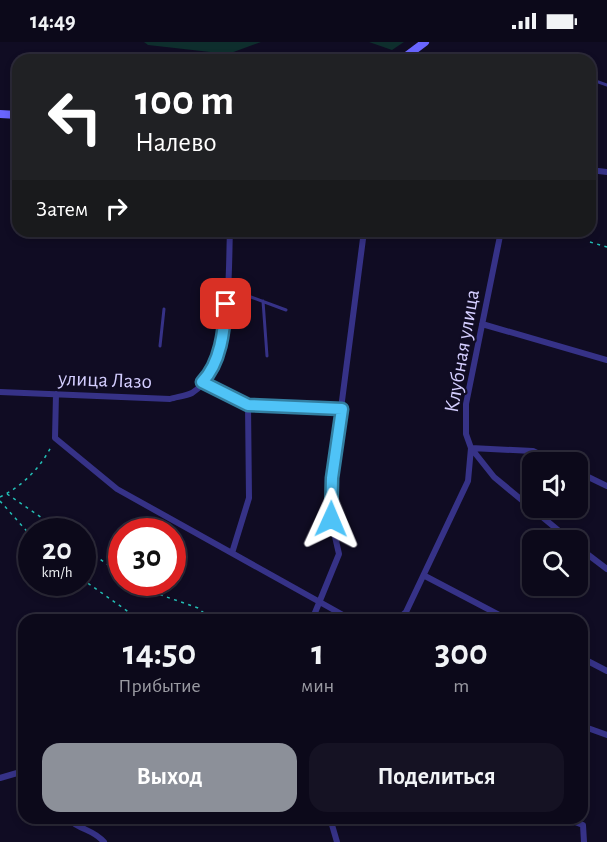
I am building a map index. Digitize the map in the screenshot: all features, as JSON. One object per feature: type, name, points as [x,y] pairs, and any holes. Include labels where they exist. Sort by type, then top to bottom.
[{"type":"main road","points":[[409,54],[425,42]]},
{"type":"street","points":[[230,237],[223,337],[209,376],[202,382],[248,405],[342,409]]},
{"type":"street","points":[[314,614],[339,554],[331,519],[332,478],[363,237]]},
{"type":"street","name":"Клубная улица","points":[[404,614],[425,576],[468,481],[471,448],[466,434],[466,404],[500,237]]},
{"type":"street","points":[[482,324],[607,360]]},
{"type":"street","name":"улица Лазо","points":[[0,392],[170,399],[192,393],[202,382]]},
{"type":"street","points":[[56,394],[55,438],[117,489],[341,614]]},
{"type":"street","points":[[232,553],[249,498],[248,405]]},
{"type":"street","points":[[471,448],[535,452]]},
{"type":"street","points":[[471,448],[495,477],[558,530]]},
{"type":"street","points":[[588,477],[607,486]]},
{"type":"street","points":[[588,555],[607,569]]},
{"type":"street","points":[[425,576],[498,614]]},
{"type":"street","points":[[588,660],[607,671]]},
{"type":"street","points":[[588,728],[607,735]]},
{"type":"street","points":[[0,778],[18,773]]},
{"type":"street","points":[[74,824],[78,828],[97,834],[104,842]]},
{"type":"street","points":[[332,824],[337,842]]},
{"type":"street","points":[[580,824],[583,825],[584,842]]},
{"type":"lane","points":[[227,288],[286,310]]},
{"type":"lane","points":[[263,301],[267,356]]},
{"type":"lane","points":[[160,346],[164,309]]},
{"type":"path","points":[[590,242],[607,247]]},
{"type":"path","points":[[0,497],[7,494],[42,465],[55,438]]},
{"type":"path","points":[[7,494],[42,518]]},
{"type":"path","points":[[0,501],[18,521]]},
{"type":"path","points":[[96,589],[132,614]]},
{"type":"path","points":[[164,596],[198,608],[205,614]]},
{"type":"green space","points":[[144,42],[261,42],[228,54],[148,45]]},
{"type":"green space","points":[[369,42],[404,42],[392,50]]},
{"type":"route","points":[[226,304],[223,337],[209,376],[202,382],[248,405],[342,409],[332,478],[331,519]]}]
